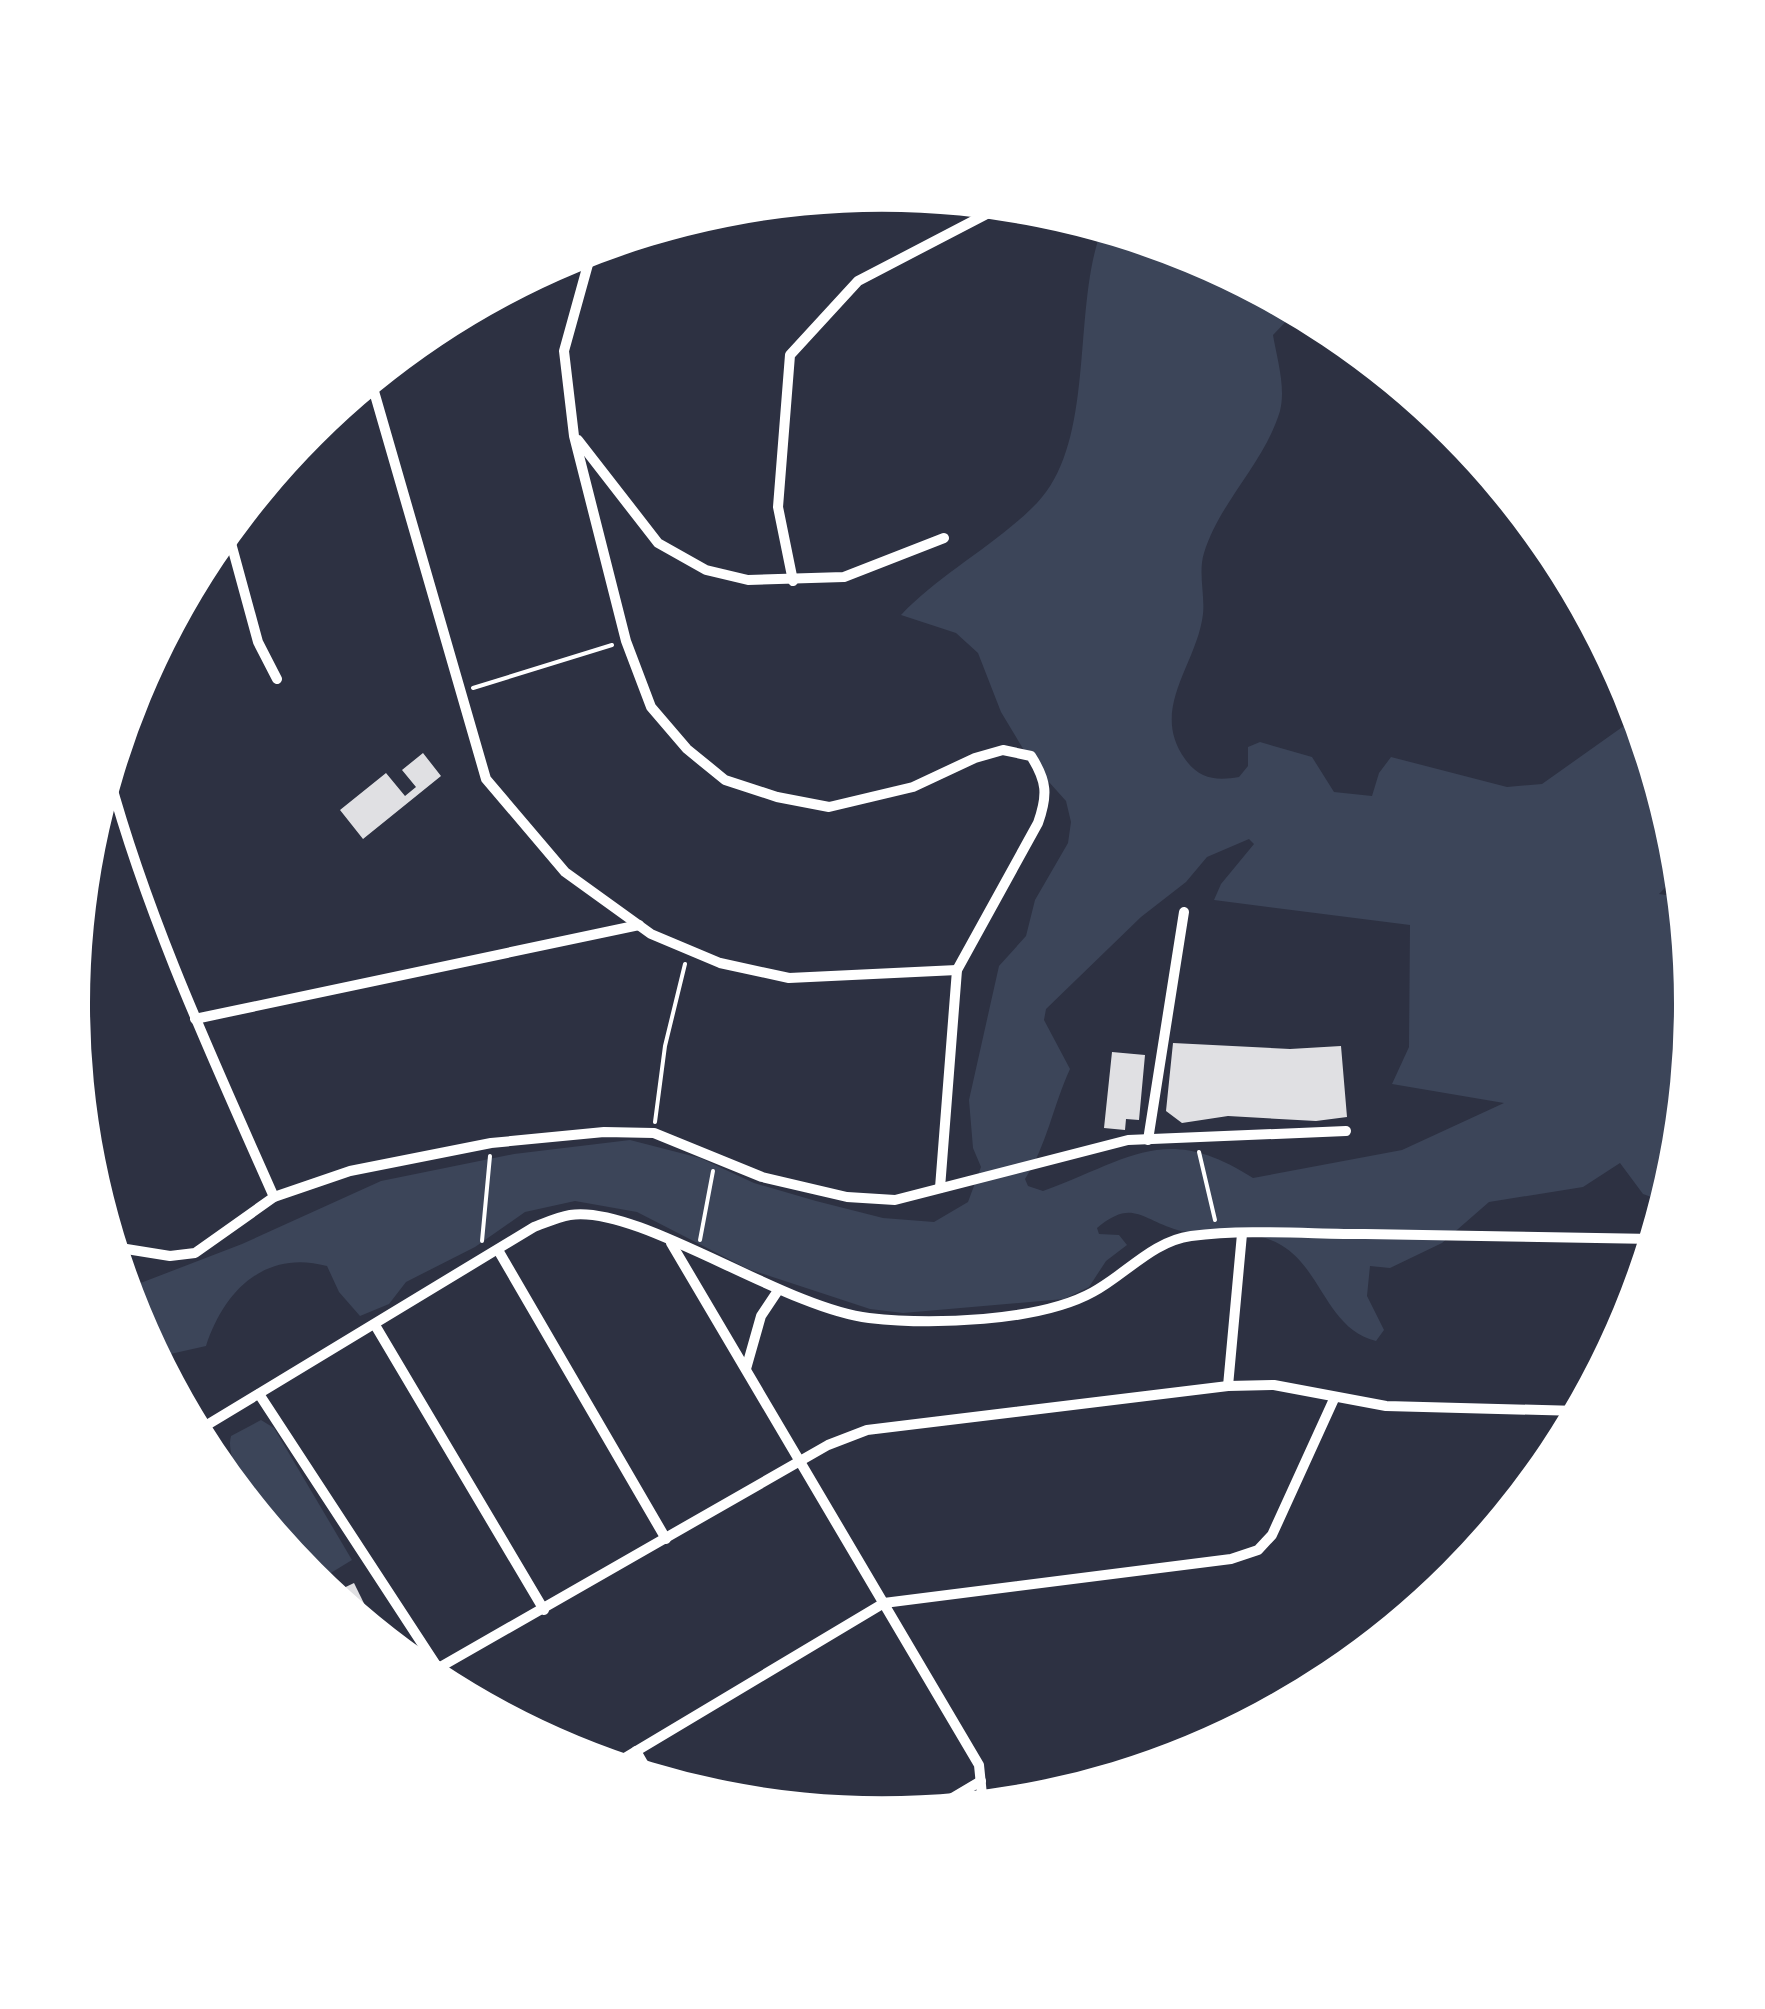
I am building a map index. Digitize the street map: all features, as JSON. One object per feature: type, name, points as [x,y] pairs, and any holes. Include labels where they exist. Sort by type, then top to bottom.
[{"type":"street","points":[[792,580],[778,507],[790,355],[858,282],[979,218]]},
{"type":"street","points":[[587,269],[564,351],[574,436],[626,641],[651,708],[687,748],[725,780],[777,798],[829,807],[914,787],[974,758],[1003,750],[1031,756],[1045,778],[1046,802],[1038,823],[956,970],[940,1188]]},
{"type":"street","points":[[375,396],[486,779],[565,872],[640,925],[720,963],[790,978],[956,970]]},
{"type":"street","points":[[574,436],[658,544],[706,570],[748,580],[844,576],[944,538]]},
{"type":"street","points":[[233,551],[258,642],[276,679]]},
{"type":"street","points":[[117,800],[132,857],[195,1019],[274,1198]]},
{"type":"street","points":[[1148,1140],[1184,912]]},
{"type":"street","points":[[195,1019],[640,925]]},
{"type":"street","points":[[129,1250],[170,1256],[195,1253],[274,1198],[350,1172],[491,1143],[604,1132],[654,1134],[716,1160],[847,1197],[896,1200],[1128,1140],[1346,1132]]},
{"type":"street","points":[[210,1423],[534,1227],[570,1214],[604,1216],[778,1292],[836,1311],[898,1320],[969,1318],[1065,1306],[1096,1290],[1141,1257],[1187,1236],[1639,1238]]},
{"type":"street","points":[[1228,1386],[1242,1234]]},
{"type":"street","points":[[670,1242],[978,1764],[982,1790]]},
{"type":"street","points":[[498,1250],[666,1540]]},
{"type":"street","points":[[746,1370],[762,1316],[778,1292]]},
{"type":"street","points":[[375,1325],[544,1610]]},
{"type":"street","points":[[445,1665],[800,1462],[867,1430],[1228,1386],[1274,1386],[1386,1406],[1563,1411]]},
{"type":"street","points":[[259,1394],[417,1645]]},
{"type":"street","points":[[629,1755],[884,1603],[1231,1559],[1258,1550],[1272,1536],[1334,1399]]},
{"type":"street","points":[[636,1751],[641,1759]]},
{"type":"street","points":[[962,1792],[981,1781]]},
{"type":"path","points":[[460,692],[626,641]]},
{"type":"path","points":[[654,1134],[665,1046],[688,950]]},
{"type":"path","points":[[480,1260],[491,1143]]},
{"type":"path","points":[[697,1254],[716,1160]]},
{"type":"path","points":[[1202,1162],[1216,1217]]},
{"type":"shaded area","points":[[1098,242],[1186,272],[1285,322],[1273,335],[1282,392],[1280,411],[1264,448],[1220,516],[1204,553],[1203,614],[1173,705],[1175,741],[1196,771],[1215,778],[1239,777],[1248,766],[1248,747],[1260,742],[1312,757],[1334,792],[1372,796],[1379,773],[1391,757],[1507,787],[1542,784],[1624,726],[1660,850],[1666,886],[1659,894],[1667,895],[1673,953],[1673,1056],[1668,1108],[1651,1197],[1643,1194],[1620,1163],[1583,1187],[1489,1202],[1442,1243],[1390,1268],[1370,1266],[1367,1296],[1384,1330],[1376,1341],[1346,1324],[1306,1268],[1281,1245],[1241,1234],[1187,1232],[1135,1214],[1118,1215],[1097,1228],[1099,1234],[1119,1235],[1127,1245],[1106,1261],[1089,1287],[1064,1299],[903,1313],[870,1309],[748,1269],[637,1212],[575,1201],[525,1212],[475,1247],[406,1282],[389,1304],[360,1316],[339,1292],[327,1266],[305,1262],[266,1269],[236,1292],[206,1346],[171,1354],[141,1283],[242,1244],[381,1181],[514,1154],[630,1140],[700,1158],[754,1183],[883,1218],[934,1222],[968,1202],[981,1167],[973,1148],[969,1100],[999,966],[1026,936],[1035,900],[1068,843],[1071,822],[1066,801],[1031,762],[1001,712],[978,653],[956,633],[901,615],[1021,518],[1056,476],[1076,409],[1087,296]],"holes":[[[1249,839],[1254,844],[1221,884],[1214,900],[1410,925],[1409,1047],[1392,1084],[1504,1103],[1402,1150],[1253,1178],[1222,1161],[1171,1149],[1125,1158],[1043,1191],[1028,1186],[1025,1179],[1039,1153],[1070,1069],[1044,1020],[1046,1009],[1141,917],[1186,882],[1207,857]]]},
{"type":"shaded area","points":[[261,1420],[274,1428],[352,1560],[331,1573],[322,1565],[233,1457],[231,1436]]},
{"type":"building","points":[[423,753],[441,776],[363,839],[340,810],[386,773],[405,796],[416,787],[402,770]]},
{"type":"building","points":[[1173,1043],[1290,1049],[1341,1046],[1347,1117],[1316,1121],[1228,1116],[1182,1123],[1166,1111]]},
{"type":"building","points":[[1112,1052],[1145,1055],[1139,1120],[1126,1119],[1125,1130],[1104,1128]]},
{"type":"building","points":[[354,1583],[364,1603],[360,1600],[346,1587]]}]
